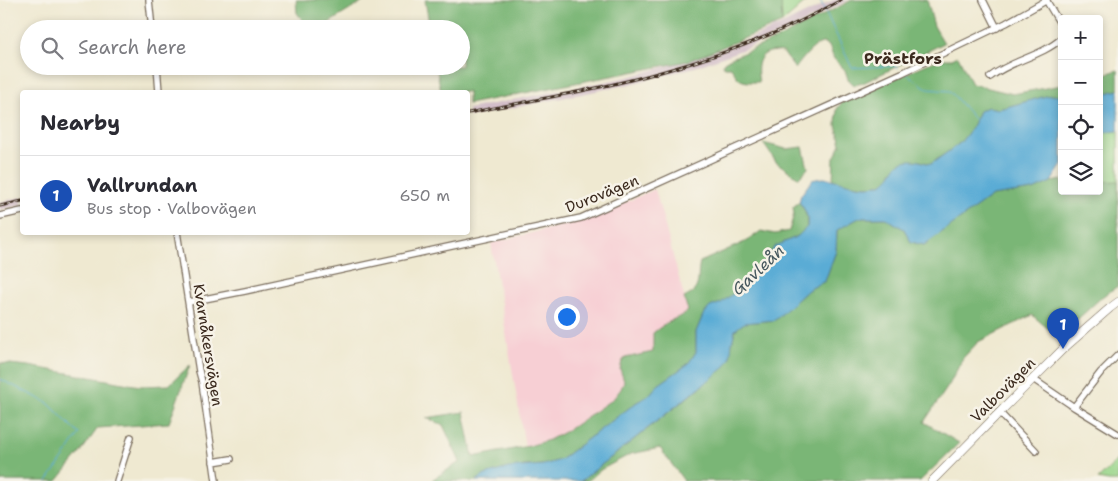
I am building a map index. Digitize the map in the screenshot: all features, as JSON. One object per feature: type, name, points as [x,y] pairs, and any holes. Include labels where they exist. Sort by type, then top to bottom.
[{"type":"main road","name":"Valbovägen","points":[[932,481],[1063,349],[1118,302]]},
{"type":"street","points":[[149,0],[151,20]]},
{"type":"street","points":[[983,0],[997,28]]},
{"type":"street","points":[[1046,0],[1058,20]]},
{"type":"street","name":"Durovägen","points":[[189,302],[581,218],[902,73],[997,28],[1046,0]]},
{"type":"street","points":[[990,77],[1045,50],[1058,41]]},
{"type":"street","points":[[158,75],[159,90]]},
{"type":"street","points":[[0,216],[20,211]]},
{"type":"street","name":"Kvarnåkersvägen","points":[[178,235],[216,481]]},
{"type":"street","points":[[1074,407],[1101,372],[1118,355]]},
{"type":"street","points":[[1033,379],[1118,434]]},
{"type":"street","points":[[999,412],[1036,451]]},
{"type":"street","points":[[117,481],[131,438]]},
{"type":"street","points":[[213,462],[231,459]]},
{"type":"shaded area","points":[[833,0],[849,0],[787,31],[695,67],[630,84],[470,117],[470,109],[628,77],[692,59],[744,41]]},
{"type":"shaded area","points":[[655,189],[688,311],[684,316],[675,319],[653,333],[653,352],[632,356],[620,369],[624,381],[614,398],[568,430],[549,440],[525,447],[491,243],[588,219]]},
{"type":"shaded area","points":[[20,197],[20,205],[0,210],[0,202]]},
{"type":"green space","points":[[296,0],[366,0],[334,20],[303,20],[297,13]]},
{"type":"green space","points":[[425,0],[781,0],[782,23],[688,61],[470,104],[470,90],[441,90],[438,75],[470,75],[470,20],[428,20]]},
{"type":"green space","points":[[781,0],[808,0],[782,23]]},
{"type":"green space","points":[[852,0],[927,0],[934,26],[944,43],[863,83],[854,85],[848,79],[845,70],[834,59],[829,46],[823,43],[818,44],[811,50],[795,69],[783,52],[775,51],[764,55],[760,58],[759,63],[759,82],[742,81],[731,67],[722,65],[729,59],[779,38]]},
{"type":"green space","points":[[958,56],[972,84],[1013,94],[1058,86],[1058,96],[1050,95],[999,109],[988,107],[979,111],[971,129],[960,143],[931,164],[920,161],[892,171],[890,178],[879,185],[871,186],[833,180],[834,158],[841,144],[836,125],[837,109],[842,102],[927,64],[941,59],[952,59]]},
{"type":"green space","points":[[1118,70],[1118,90],[1103,94],[1103,75]]},
{"type":"green space","points":[[1118,131],[1118,197],[1103,192],[1103,132]]},
{"type":"green space","points":[[763,143],[786,149],[803,147],[808,168],[799,178],[776,162]]},
{"type":"green space","points":[[1058,181],[1058,195],[1103,195],[1103,182],[1118,181],[1118,286],[1103,296],[1058,337],[1032,315],[978,342],[963,358],[949,385],[924,422],[959,443],[920,481],[684,481],[660,448],[631,454],[602,469],[587,481],[581,481],[702,386],[732,343],[735,330],[744,323],[775,320],[808,290],[825,281],[836,251],[837,230],[859,218],[886,218],[904,229],[911,242],[924,245],[992,196],[1033,190]]},
{"type":"green space","points":[[799,202],[806,213],[807,227],[798,236],[774,247],[766,263],[753,278],[721,303],[710,307],[703,315],[696,332],[696,352],[688,364],[658,385],[648,396],[637,402],[560,460],[543,465],[524,466],[485,475],[476,481],[433,481],[433,479],[460,462],[443,425],[426,418],[464,412],[473,457],[529,446],[549,440],[568,430],[614,398],[624,381],[620,369],[625,358],[653,352],[653,333],[688,311],[684,298],[694,291],[698,283],[700,262],[747,241],[761,231],[775,234],[789,231],[794,214],[793,207]]},
{"type":"green space","points":[[0,363],[29,366],[140,386],[169,385],[190,365],[169,423],[98,428],[57,481],[0,481]]},
{"type":"green space","points":[[1118,460],[1118,481],[1098,479]]},
{"type":"water","points":[[1118,90],[1118,131],[1103,133],[1103,94]]},
{"type":"water","points":[[1050,95],[1058,96],[1058,171],[1051,182],[1033,190],[992,196],[924,245],[911,242],[904,229],[886,218],[859,218],[837,230],[836,251],[825,281],[808,290],[775,320],[744,323],[735,330],[730,359],[723,369],[581,481],[476,481],[485,475],[508,468],[543,465],[560,460],[637,402],[648,396],[658,385],[688,364],[696,352],[696,332],[703,315],[710,307],[721,303],[753,278],[766,263],[774,247],[798,236],[807,227],[806,213],[799,202],[801,195],[812,180],[824,178],[864,186],[883,183],[899,163],[904,161],[917,160],[931,164],[960,143],[971,129],[979,111],[988,107],[999,109]]},
{"type":"waterway","points":[[820,0],[852,68],[896,66],[898,68]]},
{"type":"waterway","points":[[907,74],[928,89],[950,91],[975,120]]},
{"type":"waterway","points":[[0,379],[48,403],[79,434],[47,481]]},
{"type":"railway","points":[[470,113],[613,84],[684,65],[730,50],[775,32],[841,0]]},
{"type":"railway","points":[[0,206],[20,201]]},
{"type":"place","name":"Vallrundan","points":[[1063,349]]},
{"type":"district","name":"Prästfors","points":[[903,58]]},
{"type":"water label","name":"Gavleån","points":[[758,270]]}]
